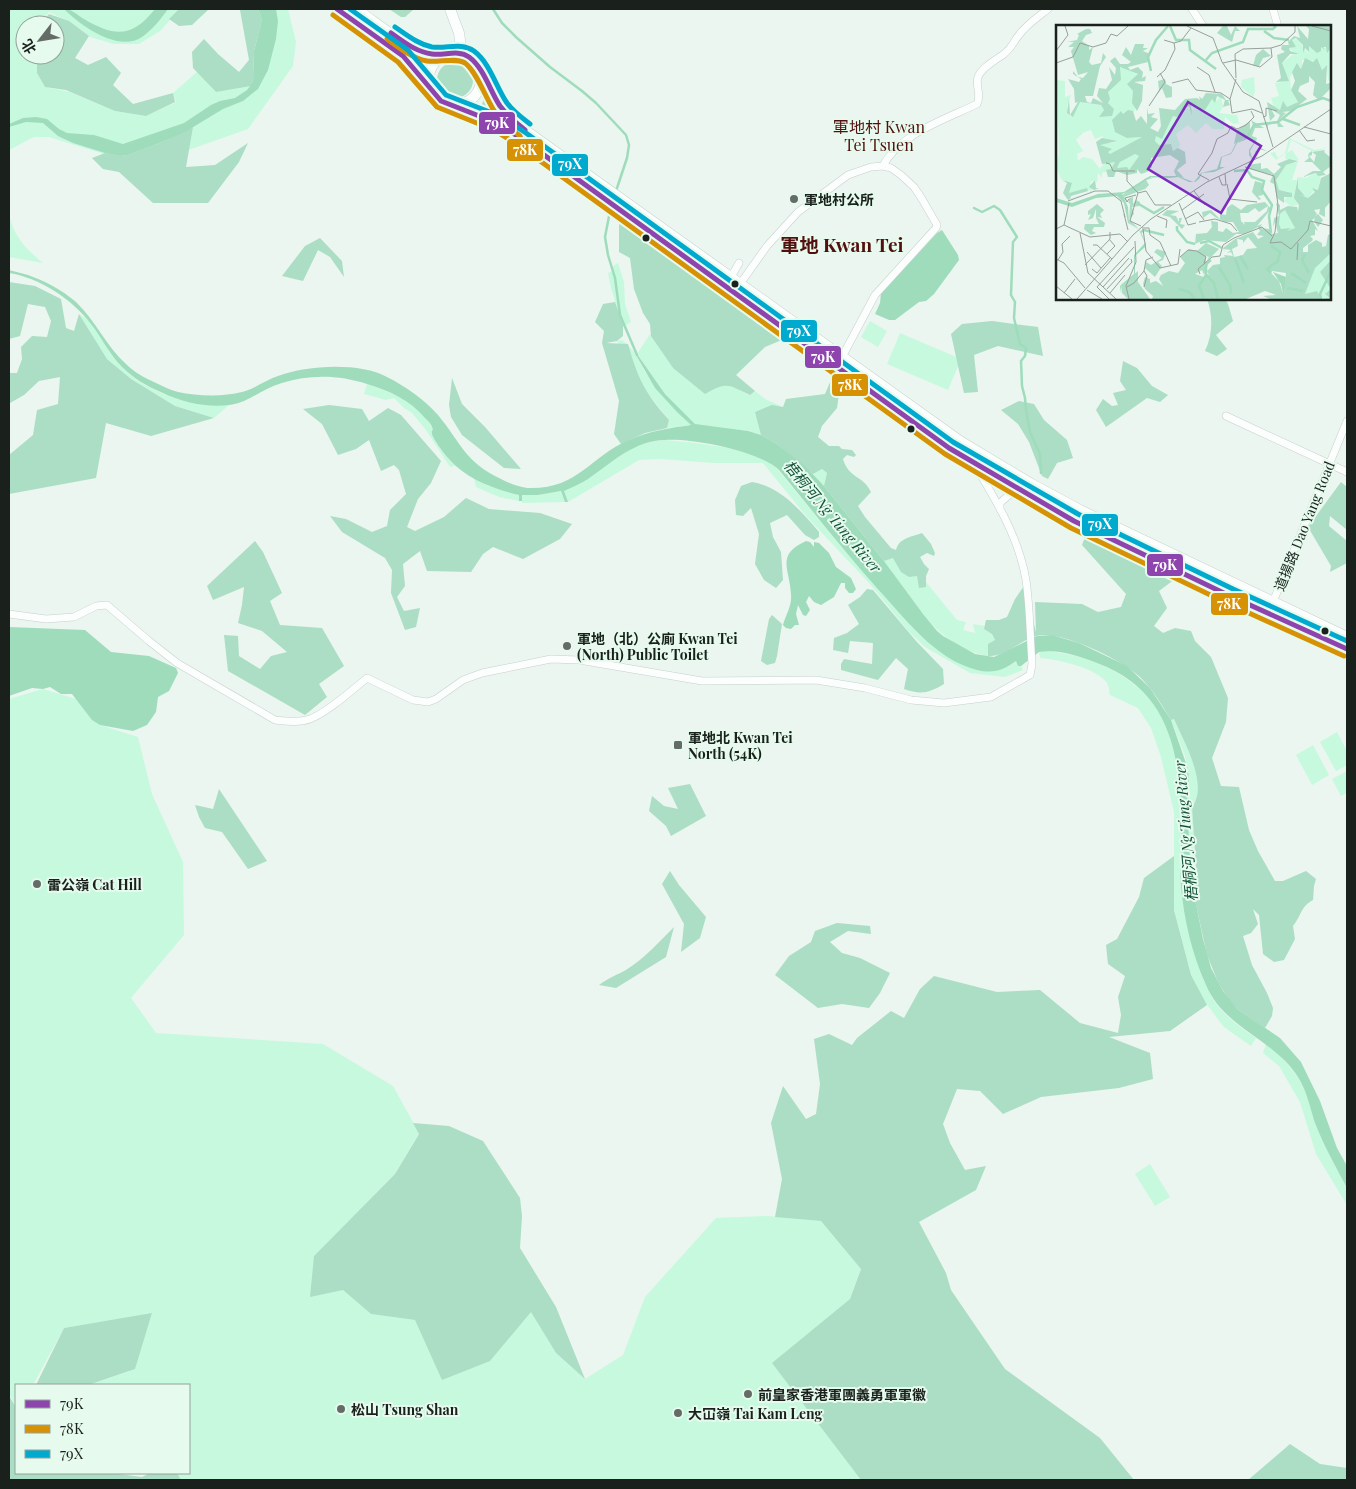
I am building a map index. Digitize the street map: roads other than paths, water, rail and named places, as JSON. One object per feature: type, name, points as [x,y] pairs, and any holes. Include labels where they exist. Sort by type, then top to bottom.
[{"type":"main road","points":[[337,9],[402,56],[441,101],[497,123],[607,194]]},
{"type":"main road","points":[[356,9],[423,52],[434,55],[456,53],[473,60],[499,105],[515,122],[607,194],[949,448],[1074,521],[1347,650]]},
{"type":"main road","points":[[450,9],[459,34],[462,54]]},
{"type":"main road","points":[[432,91],[429,82],[430,70],[438,59],[445,54]]},
{"type":"main road","points":[[452,105],[463,104],[470,101],[476,95],[481,83],[480,70]]},
{"type":"main road","points":[[628,209],[731,277],[960,441],[1030,483],[1095,518],[1347,637]]},
{"type":"street","points":[[883,166],[892,152],[926,128],[977,104],[979,95],[978,76],[1012,47],[1021,32],[1048,9]]},
{"type":"street","points":[[1192,9],[1202,25]]},
{"type":"street","points":[[1273,9],[1277,23]]},
{"type":"street","points":[[740,284],[766,246],[788,222],[848,175],[871,167],[883,166],[895,170],[914,188],[938,225],[875,295],[842,357]]},
{"type":"street","points":[[731,277],[739,263]]},
{"type":"street","points":[[1226,416],[1347,472]]},
{"type":"street","name":"道揚路 Dao Yang Road","points":[[1273,602],[1347,421]]},
{"type":"street","points":[[9,614],[46,619],[74,617],[96,606],[107,605],[148,641],[177,663],[275,720],[294,722],[310,719],[322,712],[367,678],[413,700],[428,702],[436,699],[463,680],[482,673],[551,659],[579,660],[702,681],[816,680],[865,688],[911,700],[944,703],[976,700],[995,695],[1030,675],[1032,664],[1028,596],[1024,569],[1016,544],[1000,510],[973,462]]},
{"type":"street","points":[[1000,510],[1000,503],[1006,497],[1023,492]]},
{"type":"water","points":[[64,9],[72,11],[105,29],[122,32],[131,30],[139,25],[155,9],[168,9],[142,37],[122,42],[100,35],[89,29]]},
{"type":"water","points":[[258,9],[276,9],[278,21],[276,39],[268,70],[258,89],[243,101],[223,109],[185,132],[128,155],[120,156],[73,143],[58,136],[43,123],[26,122],[9,127],[9,124],[23,118],[36,117],[47,119],[67,133],[94,135],[123,144],[184,123],[211,105],[235,98],[247,90],[253,82],[254,51],[262,20]]},
{"type":"water","points":[[942,230],[958,255],[959,260],[934,294],[926,301],[919,302],[895,320],[889,320],[875,314],[880,303],[881,293],[937,233]]},
{"type":"water","name":"梧桐河 Ng Tung River","points":[[9,270],[34,277],[65,294],[83,309],[119,357],[129,367],[148,379],[178,392],[210,395],[235,394],[290,372],[303,369],[348,367],[376,372],[401,385],[427,404],[438,415],[471,459],[479,466],[507,482],[527,488],[559,484],[582,471],[615,447],[644,434],[691,425],[655,388],[637,354],[665,394],[695,424],[748,431],[761,435],[777,444],[806,467],[824,486],[884,561],[923,614],[943,636],[975,654],[994,657],[1037,636],[1052,635],[1079,643],[1127,666],[1150,688],[1171,720],[1187,766],[1189,777],[1188,819],[1191,879],[1211,968],[1223,991],[1237,1009],[1280,1038],[1301,1062],[1320,1101],[1337,1148],[1347,1166],[1347,1188],[1315,1123],[1306,1094],[1298,1077],[1276,1053],[1225,1012],[1214,1000],[1206,985],[1193,949],[1182,899],[1180,860],[1182,818],[1173,746],[1165,725],[1154,706],[1140,689],[1121,674],[1083,658],[1054,651],[1039,652],[1021,666],[1018,666],[1016,661],[1003,669],[988,672],[962,665],[947,657],[921,636],[898,612],[779,470],[757,457],[725,447],[691,441],[654,441],[629,450],[588,479],[564,491],[568,502],[565,502],[561,491],[538,495],[522,495],[522,501],[519,501],[519,495],[500,490],[472,478],[456,466],[442,451],[433,436],[431,424],[413,406],[399,397],[367,384],[336,377],[303,378],[277,385],[244,401],[224,406],[192,403],[157,391],[122,367],[91,324],[75,306],[44,285],[9,273]]},
{"type":"water","points":[[806,541],[810,542],[814,547],[814,542],[819,543],[829,553],[836,567],[851,578],[856,589],[853,593],[849,593],[845,588],[845,583],[841,583],[834,597],[821,605],[814,602],[809,596],[806,602],[810,610],[806,616],[803,615],[798,605],[796,614],[799,625],[795,625],[791,629],[786,628],[783,625],[791,599],[786,564],[787,557],[796,546]]},
{"type":"water","points":[[9,627],[85,630],[111,652],[149,656],[176,668],[178,673],[169,691],[158,697],[156,712],[147,725],[133,731],[100,725],[92,720],[72,694],[61,694],[50,687],[43,689],[32,688],[9,696]]},
{"type":"waterway","points":[[493,9],[502,23],[517,38],[596,103],[626,135],[629,145],[627,158],[616,191]]},
{"type":"waterway","points":[[611,206],[605,237],[608,255],[615,278],[620,315],[637,355]]},
{"type":"waterway","points":[[974,208],[982,212],[994,206],[1000,210],[1017,237],[1013,242],[1011,295],[1015,302],[1014,318],[1020,344],[1026,348],[1025,356],[1021,361],[1022,386],[1030,432],[1040,454],[1041,473]]},
{"type":"place","name":"軍地村公所","points":[[794,199]]},
{"type":"place","name":"軍地（北）公廁 Kwan Tei (North) Public Toilet","points":[[567,646]]},
{"type":"place","name":"軍地北 Kwan Tei North (54K)","points":[[678,745]]},
{"type":"place","name":"雷公嶺 Cat Hill","points":[[37,884]]},
{"type":"place","name":"前皇家香港軍團義勇軍軍徽","points":[[748,1394]]},
{"type":"place","name":"松山 Tsung Shan","points":[[341,1409]]},
{"type":"place","name":"大冚嶺 Tai Kam Leng","points":[[678,1413]]},
{"type":"district","name":"軍地村 Kwan Tei Tsuen","points":[[879,135]]},
{"type":"district","name":"軍地 Kwan Tei","points":[[842,244]]}]
